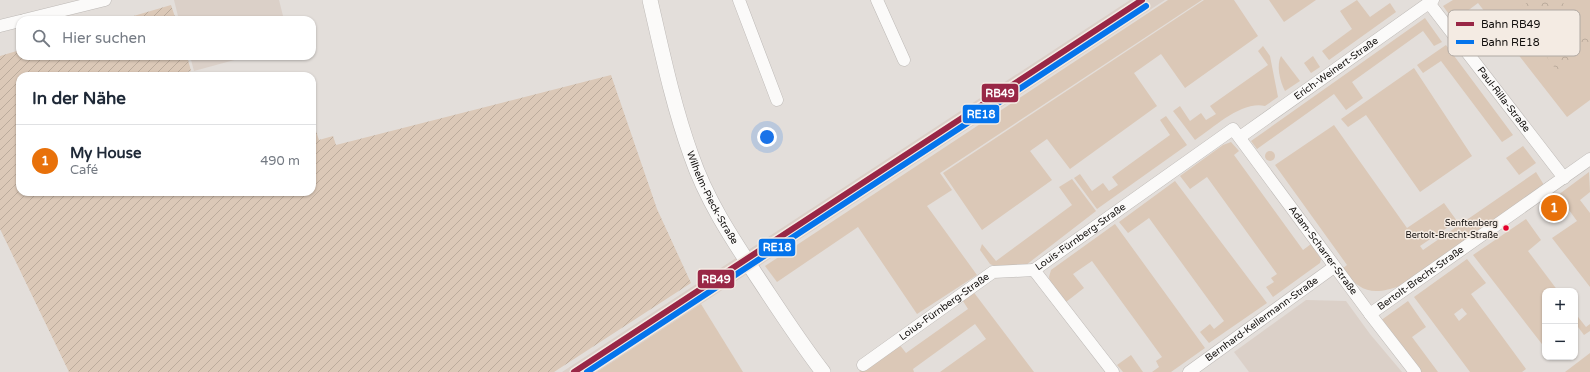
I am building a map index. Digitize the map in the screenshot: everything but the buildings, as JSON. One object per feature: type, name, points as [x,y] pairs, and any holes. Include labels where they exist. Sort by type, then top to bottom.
[{"type":"main road","name":"Wilhelm-Pieck-Straße","points":[[650,0],[680,119],[691,156],[706,193],[731,236],[823,372]]},
{"type":"street","points":[[40,16],[105,0]]},
{"type":"street","points":[[739,0],[777,100]]},
{"type":"street","points":[[877,0],[904,60]]},
{"type":"street","name":"Erich-Weinert-Straße","points":[[1236,133],[1431,2]]},
{"type":"street","name":"Paul-Rilla-Straße","points":[[1431,2],[1448,24]]},
{"type":"street","points":[[0,26],[16,22]]},
{"type":"street","name":"Paul-Rilla-Straße","points":[[1472,56],[1564,178]]},
{"type":"street","name":"Adam-Scharrer-Straße","points":[[1236,133],[1334,267],[1415,372]]},
{"type":"street","name":"Louis-Fürnberg-Straße","points":[[1113,372],[1034,270],[1236,133]]},
{"type":"street","name":"Bertolt-Brecht-Straße","points":[[1370,314],[1590,159]]},
{"type":"street","name":"Bernhard-Kellermann-Straße","points":[[1189,372],[1334,267]]},
{"type":"street","name":"Loius-Fürnberg-Straße","points":[[863,365],[993,272],[1034,270]]},
{"type":"shaded area","points":[[174,0],[279,0],[283,16],[178,16]]},
{"type":"shaded area","points":[[1130,0],[1165,0],[597,372],[562,372]]},
{"type":"shaded area","points":[[191,60],[234,60],[194,71]]},
{"type":"shaded area","points":[[1306,300],[1346,301],[1370,334],[1402,372],[1249,372],[1234,352]]},
{"type":"green space","points":[[1168,0],[1202,0],[940,173],[952,190],[927,206],[977,275],[917,314],[858,227],[777,282],[765,266]]},
{"type":"green space","points":[[1204,0],[1234,0],[1258,36],[1185,88],[1161,54],[1134,73],[1157,106],[1070,169],[1047,139],[1030,151],[1052,180],[982,230],[943,173]]},
{"type":"green space","points":[[1269,0],[1316,0],[1284,22]]},
{"type":"green space","points":[[1357,0],[1370,17],[1390,3],[1396,12],[1329,60],[1322,51],[1352,29],[1340,11]]},
{"type":"green space","points":[[1453,0],[1590,0],[1590,100],[1567,117],[1519,56],[1580,56],[1580,10],[1483,10],[1478,3],[1469,10],[1448,10],[1448,13],[1443,6]]},
{"type":"green space","points":[[1531,0],[1561,0],[1568,10],[1517,10]]},
{"type":"green space","points":[[171,5],[175,16],[134,16]]},
{"type":"green space","points":[[1425,18],[1442,42],[1434,46],[1423,31],[1352,82],[1363,98],[1346,110],[1334,94],[1257,149],[1251,141]]},
{"type":"green space","points":[[1580,26],[1590,40],[1590,48],[1580,55]]},
{"type":"green space","points":[[1446,45],[1448,48],[1448,56],[1454,56],[1513,135],[1502,142],[1441,61],[1423,73],[1417,65]]},
{"type":"green space","points":[[1263,46],[1270,56],[1278,97],[1265,106],[1256,105],[1247,107],[1228,116],[1195,140],[1173,111],[1180,106],[1190,121],[1201,113],[1206,120],[1216,114],[1210,106],[1268,65],[1258,51]]},
{"type":"green space","points":[[16,51],[16,60],[188,60],[191,71],[16,72],[16,196],[316,196],[316,131],[319,140],[333,136],[336,145],[611,75],[657,209],[691,283],[554,372],[69,372],[0,229],[0,56]]},
{"type":"green space","points":[[1281,56],[1300,81],[1285,91],[1279,74]]},
{"type":"green space","points":[[1313,56],[1320,67],[1311,73],[1304,63]]},
{"type":"green space","points":[[1546,56],[1579,56],[1557,71]]},
{"type":"green space","points":[[1414,68],[1472,156],[1420,192],[1366,115],[1348,127],[1341,119]]},
{"type":"green space","points":[[1166,116],[1187,145],[1097,209],[1074,178],[1080,174],[1092,191],[1103,183],[1109,191],[1118,185],[1112,177],[1170,135],[1160,120]]},
{"type":"green space","points":[[1334,125],[1407,228],[1444,203],[1457,221],[1420,246],[1423,250],[1536,172],[1544,185],[1402,285],[1383,291],[1368,290],[1355,283],[1342,269],[1347,265],[1275,165]]},
{"type":"green space","points":[[1231,142],[1239,151],[1234,155],[1303,250],[1311,244],[1321,259],[1320,263],[1273,297],[1266,287],[1274,282],[1271,278],[1277,274],[1207,177],[1190,189],[1180,176],[1223,145]]},
{"type":"green space","points":[[1523,146],[1536,163],[1519,175],[1506,158]]},
{"type":"green space","points":[[1268,151],[1272,151],[1274,152],[1274,160],[1268,161],[1265,158],[1265,154]]},
{"type":"green space","points":[[1589,172],[1590,192],[1580,200],[1590,213],[1590,287],[1552,238],[1577,221],[1558,195]]},
{"type":"green space","points":[[1072,179],[1096,211],[1026,265],[994,266],[990,264],[980,250],[982,244],[996,261],[1072,205],[1059,187]]},
{"type":"green space","points":[[1175,181],[1267,303],[1209,343],[1200,332],[1210,324],[1214,329],[1224,321],[1149,218],[1128,233],[1119,222]]},
{"type":"green space","points":[[1526,219],[1541,240],[1528,251],[1556,288],[1542,288],[1542,344],[1473,255]]},
{"type":"green space","points":[[1115,224],[1205,348],[1171,372],[1152,372],[1159,367],[1156,361],[1162,357],[1092,261],[1073,274],[1084,288],[1066,302],[1050,281],[1049,277],[1051,270]]},
{"type":"green space","points":[[1467,259],[1486,283],[1471,294],[1526,369],[1522,372],[1470,372],[1414,297]],"holes":[[[1462,308],[1467,314],[1459,321],[1454,314]]]},
{"type":"green space","points":[[972,290],[1034,372],[940,372],[986,339],[975,324],[913,369],[914,372],[859,372],[899,344],[906,353],[968,309],[961,298]]},
{"type":"green space","points":[[1408,301],[1426,327],[1412,337],[1438,372],[1421,372],[1380,321]]},
{"type":"green space","points":[[701,304],[743,372],[597,372]]},
{"type":"green space","points":[[1578,317],[1586,327],[1590,324],[1590,331],[1584,335],[1578,327]]},
{"type":"green space","points":[[1590,353],[1590,372],[1565,372]]},
{"type":"green space","points":[[1131,355],[1143,372],[1123,372],[1117,365]]},
{"type":"rail line","name":"RB49","points":[[574,372],[1142,0]]},
{"type":"rail line","name":"RE18","points":[[587,372],[1146,6]]},
{"type":"place","name":"My House","points":[[1554,208]]},
{"type":"place","name":"Senftenberg Bertolt-Brecht-Straße","points":[[1506,228]]}]
